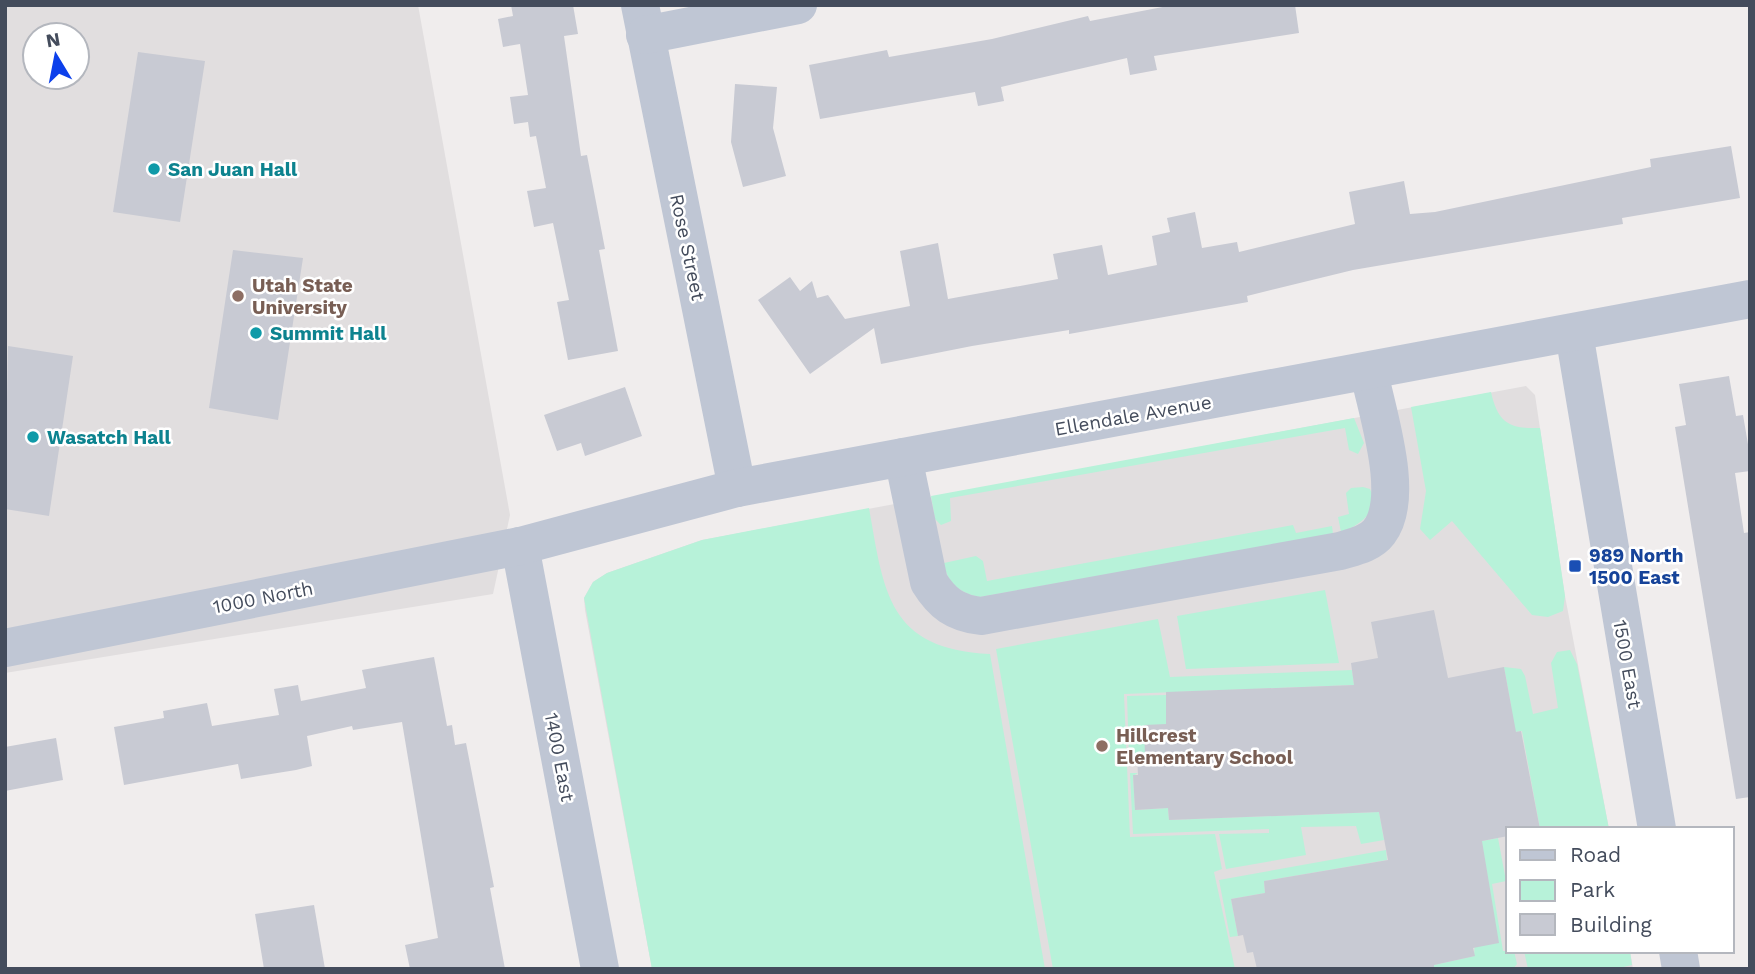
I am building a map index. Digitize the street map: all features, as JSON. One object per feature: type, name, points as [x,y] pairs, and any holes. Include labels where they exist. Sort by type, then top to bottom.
[{"type":"street","points":[[642,20],[799,5]]},
{"type":"street","name":"Rose Street","points":[[642,20],[737,488]]},
{"type":"street","name":"Ellendale Avenue","points":[[520,546],[737,488],[1750,299]]},
{"type":"street","name":"1500 East","points":[[1574,333],[1657,827]]},
{"type":"street","points":[[904,457],[929,582],[939,598],[963,614],[981,617],[1354,547],[1379,532],[1391,506],[1392,486],[1369,372]]},
{"type":"street","name":"1000 North","points":[[5,648],[520,546]]},
{"type":"street","name":"1400 East","points":[[520,546],[600,969]]},
{"type":"shaded area","name":"Utah State University","points":[[5,5],[418,5],[510,515],[493,594],[5,673]]},
{"type":"shaded area","name":"Hillcrest Elementary School","points":[[1526,386],[1535,395],[1565,596],[1609,827],[1506,827],[1506,953],[1630,953],[1633,969],[652,969],[584,598],[593,582],[607,573],[702,540]]},
{"type":"green space","points":[[1491,392],[1497,411],[1506,422],[1520,427],[1540,428],[1565,596],[1563,611],[1548,617],[1532,615],[1452,521],[1430,540],[1420,529],[1426,491],[1411,407]]},
{"type":"green space","points":[[1354,418],[1364,443],[1358,454],[1349,450],[1345,428],[950,498],[951,521],[941,525],[935,519],[931,496]]},
{"type":"green space","points":[[1351,488],[1370,489],[1373,497],[1370,511],[1361,522],[1341,532],[1338,517],[1349,514],[1346,493]]},
{"type":"green space","points":[[869,508],[887,590],[897,611],[911,628],[930,641],[956,650],[990,654],[1045,969],[652,969],[584,598],[593,582],[607,573],[702,540]]},
{"type":"green space","points":[[1293,525],[1296,533],[1332,526],[1333,534],[980,597],[956,586],[948,576],[944,563],[976,556],[983,561],[987,581]]},
{"type":"green space","points":[[1325,590],[1339,663],[1186,669],[1177,616]]},
{"type":"green space","points":[[1158,619],[1170,677],[1352,670],[1354,685],[1124,694],[1130,837],[1215,834],[1222,869],[1214,872],[1235,969],[1053,969],[996,649]]},
{"type":"green space","points":[[1570,650],[1577,664],[1609,827],[1540,827],[1522,731],[1501,734],[1497,708],[1511,705],[1504,667],[1521,669],[1533,714],[1558,708],[1551,663],[1557,652]]},
{"type":"green space","points":[[1166,695],[1166,724],[1145,756],[1129,757],[1127,696]]},
{"type":"green space","points":[[1130,773],[1138,773],[1133,776],[1135,810],[1168,808],[1169,820],[1379,812],[1384,840],[1361,844],[1356,826],[1301,827],[1306,855],[1226,869],[1219,834],[1269,833],[1269,829],[1133,834]]},
{"type":"green space","points":[[1498,838],[1506,881],[1492,884],[1503,951],[1514,953],[1517,964],[1513,969],[1434,969],[1434,965],[1474,956],[1482,841]]},
{"type":"green space","points":[[1386,850],[1387,860],[1264,881],[1265,893],[1231,899],[1238,936],[1230,937],[1219,880]]},
{"type":"green space","points":[[1524,953],[1630,953],[1632,965],[1615,969],[1528,969]]},
{"type":"building","points":[[511,5],[573,5],[578,34],[564,36],[581,156],[587,155],[605,249],[599,250],[618,351],[568,360],[557,302],[569,300],[553,223],[534,227],[527,191],[546,188],[536,136],[530,137],[528,122],[514,124],[510,97],[528,95],[520,44],[503,47],[498,19],[513,16]]},
{"type":"building","points":[[1173,5],[1295,5],[1299,33],[1154,56],[1157,70],[1130,75],[1127,58],[1001,87],[1004,101],[978,106],[975,92],[820,119],[809,65],[887,50],[889,57],[992,39],[1088,16],[1090,21]]},
{"type":"building","name":"San Juan Hall","points":[[138,52],[205,61],[180,222],[113,212]]},
{"type":"building","points":[[735,84],[777,87],[773,128],[786,176],[743,187],[731,142]]},
{"type":"building","points":[[1731,146],[1740,198],[1622,218],[1623,224],[1353,270],[1247,296],[1248,302],[1069,334],[1069,330],[972,346],[881,364],[874,328],[810,374],[758,300],[790,277],[800,291],[812,281],[817,298],[828,295],[845,319],[910,306],[900,251],[938,243],[948,299],[1058,279],[1053,254],[1102,245],[1108,275],[1157,265],[1152,236],[1170,232],[1167,218],[1195,212],[1202,248],[1237,242],[1239,252],[1355,224],[1349,192],[1404,181],[1410,214],[1435,212],[1651,167],[1650,159]]},
{"type":"building","name":"Summit Hall","points":[[233,250],[303,258],[278,420],[209,408]]},
{"type":"building","name":"Wasatch Hall","points":[[8,346],[73,356],[49,516],[5,509]]},
{"type":"building","points":[[1729,376],[1736,416],[1743,415],[1750,456],[1750,471],[1735,473],[1744,533],[1750,532],[1750,797],[1736,799],[1675,427],[1686,425],[1679,384]]},
{"type":"building","points":[[625,387],[642,436],[585,456],[581,443],[557,451],[544,415]]},
{"type":"building","points":[[1434,610],[1448,678],[1504,667],[1516,732],[1521,731],[1540,827],[1506,827],[1506,836],[1482,841],[1499,943],[1473,948],[1475,956],[1434,965],[1434,969],[1257,969],[1253,952],[1247,953],[1243,935],[1238,936],[1231,899],[1265,893],[1264,881],[1388,860],[1379,812],[1169,820],[1168,808],[1135,810],[1133,775],[1138,775],[1137,756],[1145,756],[1144,725],[1166,724],[1166,692],[1354,685],[1351,663],[1378,658],[1371,622]]},
{"type":"building","points":[[434,657],[447,726],[452,725],[455,745],[466,743],[494,887],[490,888],[505,969],[410,969],[405,945],[438,938],[402,722],[353,730],[352,726],[307,736],[312,766],[296,770],[241,779],[238,764],[124,785],[114,727],[164,718],[163,711],[207,703],[212,726],[279,715],[274,689],[298,685],[301,701],[366,688],[362,670]]},
{"type":"building","points":[[56,738],[63,780],[5,791],[5,747]]},
{"type":"building","points":[[314,905],[325,969],[264,969],[255,914]]},
{"type":"place","name":"San Juan Hall","points":[[154,169]]},
{"type":"place","name":"Utah State University","points":[[238,296]]},
{"type":"place","name":"Summit Hall","points":[[256,333]]},
{"type":"place","name":"Wasatch Hall","points":[[33,437]]},
{"type":"place","name":"989 North 1500 East","points":[[1575,566]]},
{"type":"place","name":"Hillcrest Elementary School","points":[[1102,746]]}]
